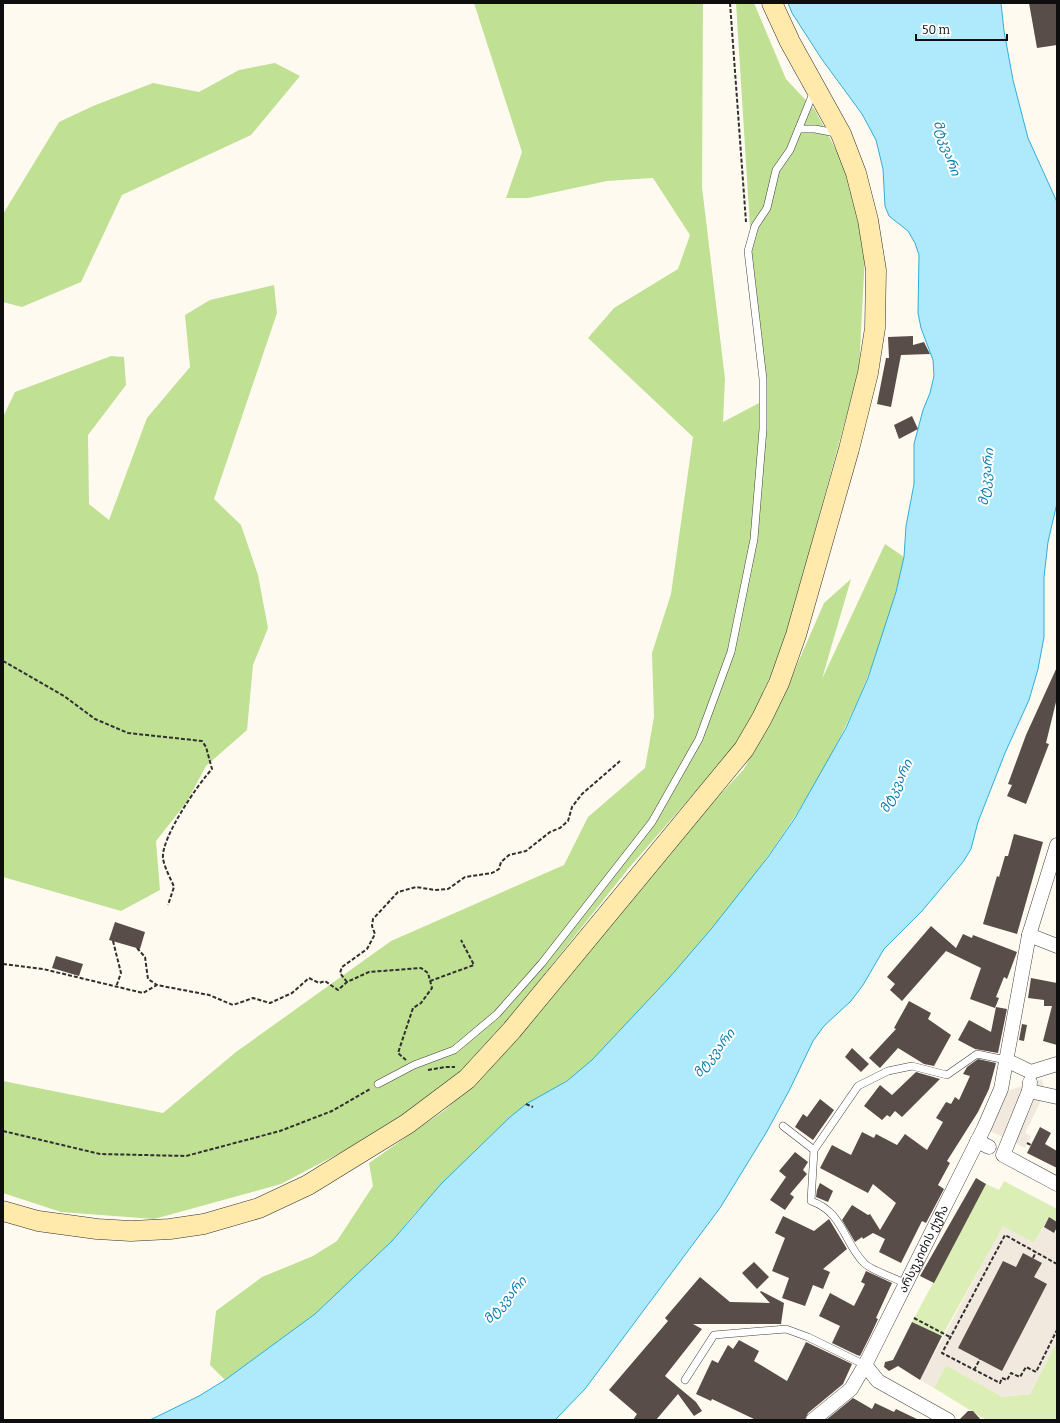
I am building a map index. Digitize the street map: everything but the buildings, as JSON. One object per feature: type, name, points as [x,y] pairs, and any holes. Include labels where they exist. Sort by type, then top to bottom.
[{"type":"main road","points":[[3,1210],[38,1221],[97,1229],[131,1231],[170,1229],[204,1224],[259,1208],[308,1185],[407,1124],[467,1079],[512,1030],[744,749],[762,718],[779,683],[796,635],[849,449],[868,374],[875,328],[876,270],[868,220],[856,173],[841,134],[790,42],[772,3]]},
{"type":"street","name":"არსუკიძის ქუჩა","points":[[813,1420],[851,1389],[865,1365],[905,1284],[991,1148],[1029,935],[1057,844]]},
{"type":"street","points":[[1029,935],[1057,946]]},
{"type":"street","points":[[1006,1060],[1030,1082],[1057,1097]]},
{"type":"street","points":[[991,1148],[1008,1140],[1030,1082],[1057,1064]]},
{"type":"street","points":[[991,1148],[1057,1184]]},
{"type":"street","points":[[865,1365],[878,1381],[948,1420]]},
{"type":"lane","points":[[378,1084],[414,1065],[454,1050],[497,1014],[542,963],[652,822],[699,739],[731,652],[754,539],[763,429],[763,379],[748,251],[755,226],[767,208],[776,170],[790,150],[816,87]]},
{"type":"lane","points":[[799,129],[815,129],[841,134]]},
{"type":"lane","points":[[905,1284],[864,1264],[833,1215],[824,1206],[811,1201],[814,1150],[858,1086],[888,1071],[912,1066],[947,1075],[977,1054],[1006,1060]]},
{"type":"lane","points":[[783,1126],[814,1150]]},
{"type":"lane","points":[[685,1380],[714,1335],[786,1329],[808,1337],[865,1365]]},
{"type":"path","points":[[730,3],[746,227]]},
{"type":"path","points":[[3,661],[64,696],[95,719],[128,733],[202,741],[206,747],[212,769],[202,780],[171,828],[162,858],[174,887],[168,905]]},
{"type":"path","points":[[347,982],[340,973],[342,967],[366,948],[375,934],[372,926],[373,919],[398,892],[416,887],[435,890],[448,889],[465,877],[492,873],[499,869],[501,862],[509,855],[526,851],[550,832],[560,828],[568,821],[572,807],[582,794],[620,761]]},
{"type":"path","points":[[430,981],[474,965],[461,940]]},
{"type":"path","points":[[113,941],[121,973],[116,987]]},
{"type":"path","points":[[137,948],[145,957],[148,979],[157,985],[209,995],[233,1005],[252,998],[270,1003],[292,993],[309,978],[319,983],[325,982],[338,990],[347,982],[369,972],[421,968],[428,973],[432,988],[428,995],[413,1008],[398,1053],[414,1065],[431,1071],[445,1066],[458,1068],[467,1079]]},
{"type":"path","points":[[3,964],[43,969],[143,993],[157,985]]},
{"type":"path","points":[[3,1131],[100,1154],[186,1156],[295,1125],[332,1111],[378,1084]]},
{"type":"path","points":[[526,1104],[533,1107]]},
{"type":"path","points":[[1057,1264],[1005,1235],[942,1353],[1000,1383],[1002,1378],[1007,1380],[1011,1373],[1020,1378],[1026,1367],[1036,1372],[1057,1330]]},
{"type":"path","points":[[1033,1258],[1036,1252]]},
{"type":"path","points":[[914,1318],[950,1337]]},
{"type":"path","points":[[974,1370],[980,1359]]},
{"type":"green space","points":[[474,3],[703,3],[702,187],[725,379],[723,422],[761,402],[736,3],[754,3],[786,79],[815,110],[848,173],[865,255],[859,370],[782,651],[742,738],[628,869],[477,1059],[387,1128],[281,1184],[154,1219],[61,1212],[3,1193],[3,1081],[163,1113],[236,1052],[391,941],[564,865],[588,817],[645,768],[654,717],[652,653],[671,594],[693,437],[588,338],[614,308],[678,269],[690,235],[653,178],[607,181],[528,198],[506,198],[522,152]]},
{"type":"green space","points":[[275,63],[300,76],[251,135],[122,195],[81,282],[22,307],[3,302],[3,214],[59,122],[93,106],[153,83],[199,92],[239,70]]},
{"type":"green space","points":[[274,285],[277,313],[214,499],[241,525],[258,575],[268,628],[253,665],[247,730],[206,766],[186,803],[156,841],[160,890],[121,911],[3,877],[3,417],[15,392],[111,356],[124,357],[126,385],[88,435],[89,504],[109,520],[147,418],[190,367],[185,315],[210,300]]},
{"type":"green space","points":[[885,544],[904,557],[889,615],[870,670],[847,723],[821,773],[791,822],[758,869],[722,915],[651,999],[593,1060],[563,1083],[519,1110],[509,1118],[415,1213],[392,1241],[316,1314],[225,1380],[210,1365],[216,1311],[262,1277],[313,1256],[337,1241],[373,1186],[369,1163],[445,1110],[495,1063],[653,867],[744,769],[793,674],[824,603],[851,579],[822,679]]},
{"type":"green space","points":[[1004,1181],[1057,1209],[1057,1222],[1049,1217],[1034,1243],[1003,1227],[942,1336],[912,1322],[986,1184],[999,1190]]},
{"type":"green space","points":[[1057,1341],[1057,1420],[986,1420],[934,1388],[946,1365],[1003,1397],[1030,1394]]},
{"type":"shaded area","points":[[1042,1079],[1045,1093],[1025,1133],[1031,1136],[1025,1148],[988,1130],[1007,1091]]},
{"type":"shaded area","points":[[1003,1226],[1034,1243],[1044,1227],[1057,1234],[1057,1341],[1030,1394],[1003,1397],[946,1365],[934,1388],[920,1380]],"holes":[[[1023,1253],[1042,1263],[1034,1277],[1002,1371],[958,1348],[1003,1261],[1016,1267]]]},
{"type":"water","name":"მტკვარი","points":[[788,3],[1001,3],[1004,31],[1013,80],[1028,138],[1057,202],[1057,503],[1048,542],[1044,577],[1044,637],[1038,669],[1029,700],[1005,753],[978,822],[971,849],[963,862],[922,911],[884,949],[863,985],[851,1001],[824,1026],[813,1041],[789,1091],[766,1133],[720,1208],[585,1389],[555,1420],[150,1420],[199,1396],[225,1380],[315,1314],[392,1241],[441,1184],[509,1118],[526,1104],[567,1081],[592,1060],[669,978],[712,928],[768,857],[795,818],[846,728],[868,678],[896,592],[904,557],[906,526],[914,484],[914,444],[934,376],[933,360],[921,328],[918,313],[919,255],[915,243],[908,231],[889,216],[885,206],[883,169],[876,140],[862,114],[821,58],[792,13]]}]
